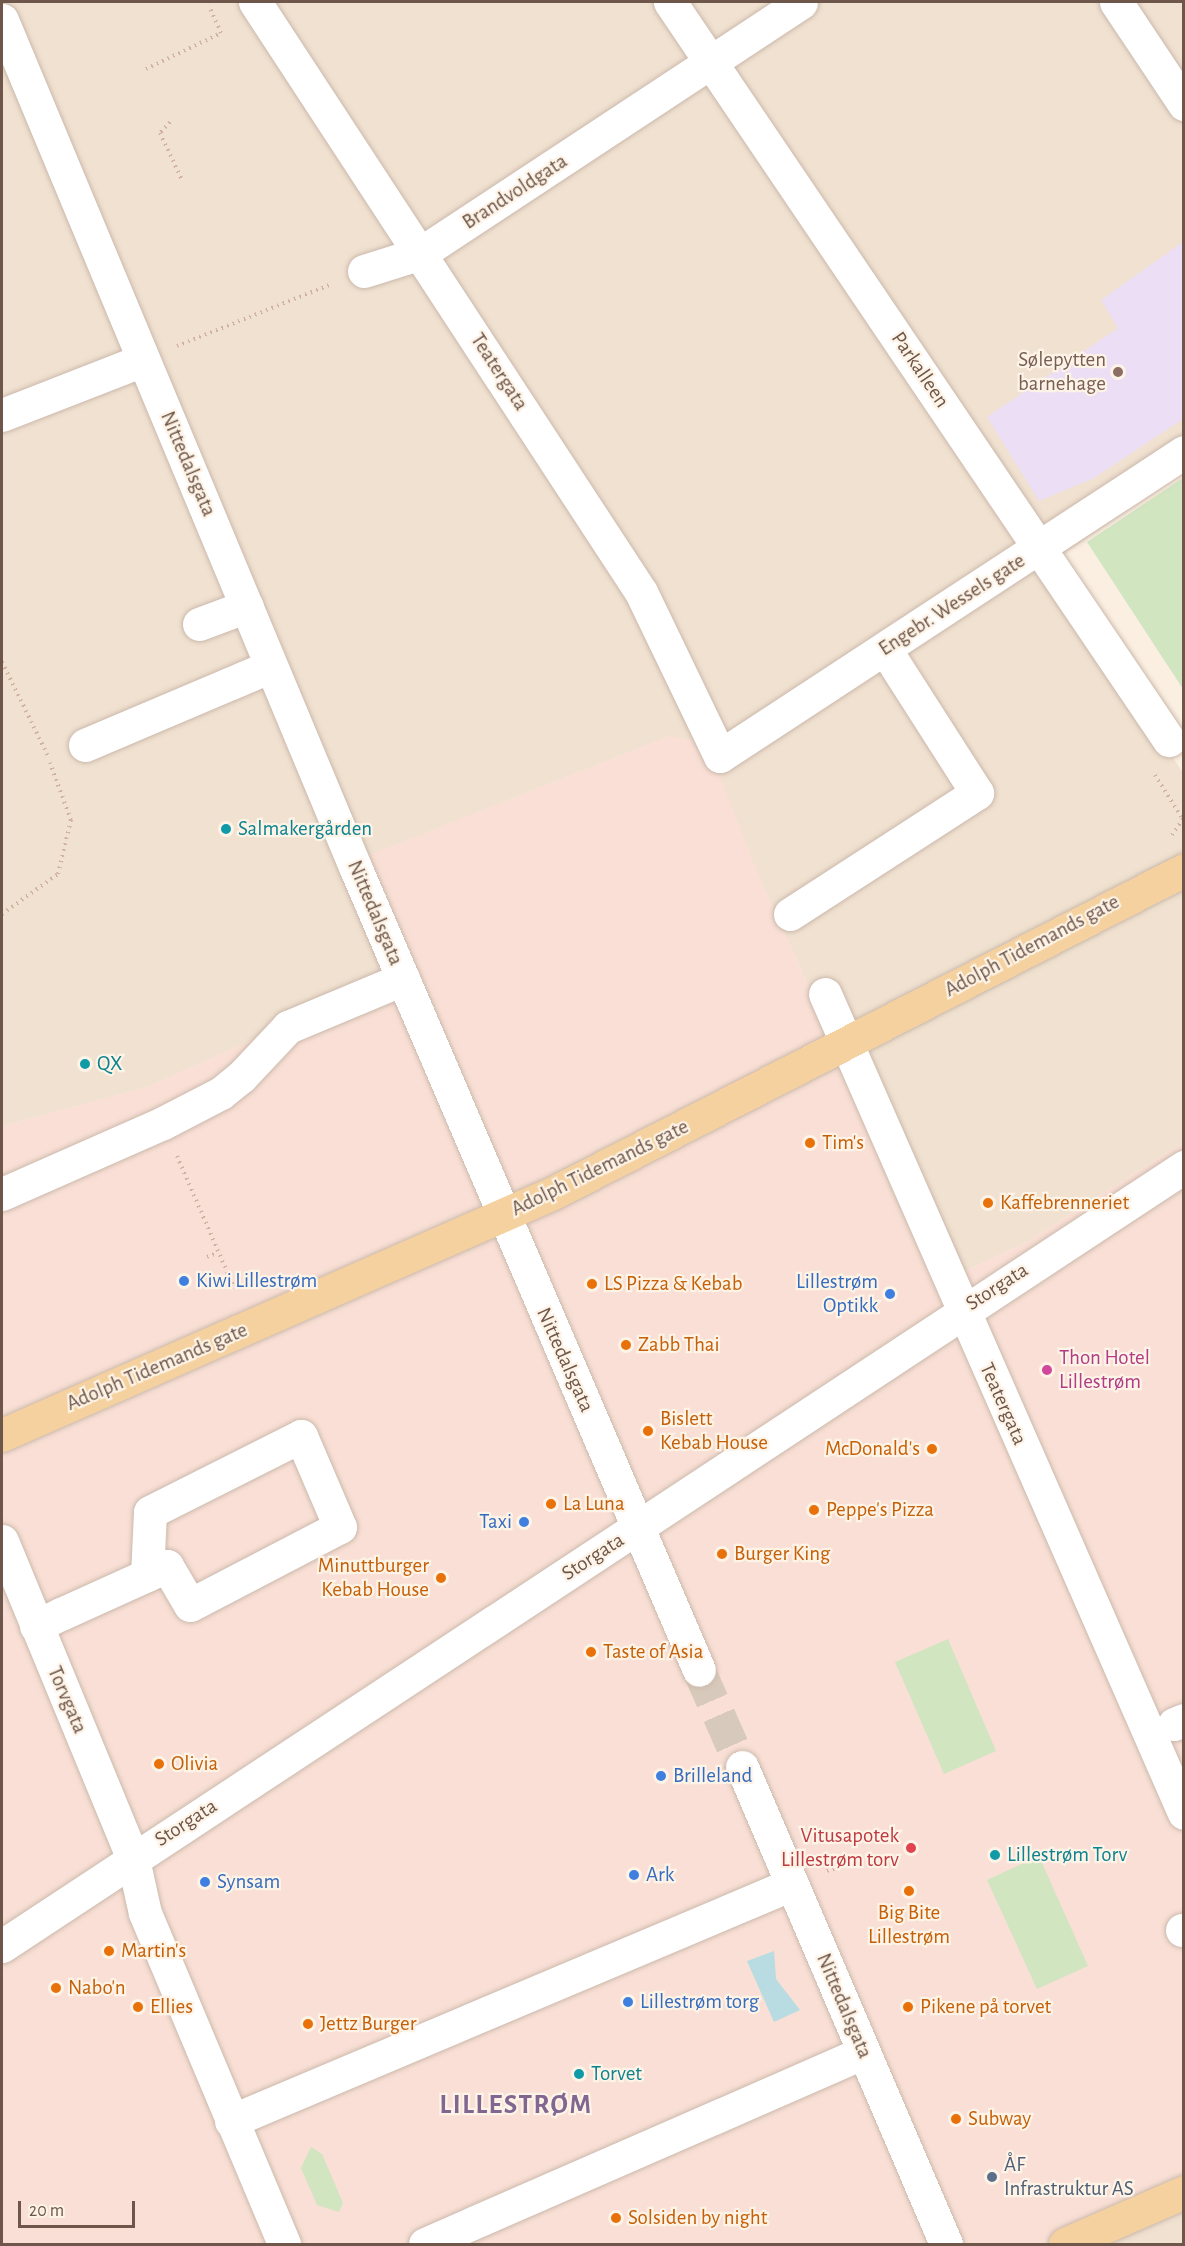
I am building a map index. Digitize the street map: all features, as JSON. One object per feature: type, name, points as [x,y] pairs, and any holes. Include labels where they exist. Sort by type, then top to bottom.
[{"type":"main road","name":"Adolph Tidemands gate","points":[[2,1435],[503,1216],[1184,870]]},
{"type":"main road","points":[[1065,2244],[1184,2192]]},
{"type":"street","name":"Teatergata","points":[[255,2],[641,592],[720,756]]},
{"type":"street","name":"Parkalleen","points":[[670,2],[1041,546],[1169,740]]},
{"type":"street","name":"Brandvoldgata","points":[[364,271],[421,254],[801,2]]},
{"type":"street","points":[[1116,2],[1184,104]]},
{"type":"street","name":"Nittedalsgata","points":[[2,20],[503,1216],[699,1670]]},
{"type":"street","points":[[2,415],[143,360]]},
{"type":"street","name":"Engebr. Wessels gate","points":[[720,756],[1184,452]]},
{"type":"street","points":[[199,624],[247,606]]},
{"type":"street","points":[[790,914],[977,793],[885,649]]},
{"type":"street","points":[[85,745],[271,666]]},
{"type":"street","points":[[2,1194],[163,1123],[221,1093],[241,1077],[288,1028],[403,979]]},
{"type":"street","name":"Teatergata","points":[[825,994],[1184,1813]]},
{"type":"street","name":"Storgata","points":[[2,1946],[637,1528],[963,1309],[1184,1167]]},
{"type":"street","points":[[36,1626],[167,1566],[190,1605],[339,1527],[301,1437],[150,1512],[147,1575]]},
{"type":"street","name":"Torvgata","points":[[2,1541],[133,1859]]},
{"type":"street","name":"Nittedalsgata","points":[[741,1767],[946,2244]]},
{"type":"street","points":[[133,1859],[144,1913],[284,2244]]},
{"type":"street","points":[[231,2121],[792,1884]]},
{"type":"street","points":[[425,2244],[864,2052]]},
{"type":"street","points":[[264,2152],[303,2244]]},
{"type":"path","points":[[146,69],[221,33],[209,6]]},
{"type":"path","points":[[170,122],[160,133],[182,180]]},
{"type":"path","points":[[205,334],[364,271]]},
{"type":"path","points":[[2,662],[40,734],[71,820],[58,874],[2,914]]},
{"type":"path","points":[[1151,770],[1183,817]]},
{"type":"path","points":[[163,1123],[234,1288]]},
{"type":"path","points":[[207,1257],[218,1252]]},
{"type":"shaded area","points":[[2,2],[1183,2],[1183,473],[1046,566],[1183,773],[1183,1142],[1028,1241],[961,1273],[855,1088],[762,883],[669,736],[355,861],[382,982],[147,1087],[2,1126]]},
{"type":"shaded area","name":"Sølepytten barnehage","points":[[1183,242],[1183,419],[1094,478],[1039,501],[987,417],[1118,328],[1101,300]]},
{"type":"shaded area","points":[[669,736],[706,741],[762,883],[855,1088],[961,1273],[1028,1241],[1183,1142],[1183,2210],[1105,2244],[2,2244],[2,1126],[147,1087],[381,982],[354,861]]},
{"type":"shaded area","points":[[1183,2210],[1183,2244],[1105,2244]]},
{"type":"green space","points":[[1183,478],[1183,689],[1087,542]]},
{"type":"green space","points":[[948,1639],[996,1751],[944,1774],[895,1662]]},
{"type":"green space","points":[[1039,1856],[1088,1966],[1037,1989],[987,1880]]},
{"type":"green space","points":[[311,2147],[322,2154],[343,2203],[339,2212],[317,2205],[301,2168]]},
{"type":"water","points":[[774,1951],[776,1979],[800,2010],[774,2022],[747,1961]]},
{"type":"tunnel","points":[[699,1670],[742,1767]]},
{"type":"place","name":"Sølepytten barnehage","points":[[1118,372]]},
{"type":"place","name":"Salmakergården","points":[[226,829]]},
{"type":"place","name":"QX","points":[[85,1064]]},
{"type":"place","name":"Tim's","points":[[810,1143]]},
{"type":"place","name":"Kaffebrenneriet","points":[[988,1203]]},
{"type":"place","name":"Kiwi Lillestrøm","points":[[184,1281]]},
{"type":"place","name":"LS Pizza & Kebab","points":[[592,1284]]},
{"type":"place","name":"Lillestrøm Optikk","points":[[890,1294]]},
{"type":"place","name":"Zabb Thai","points":[[626,1345]]},
{"type":"place","name":"Thon Hotel Lillestrøm","points":[[1047,1370]]},
{"type":"place","name":"Bislett Kebab House","points":[[648,1431]]},
{"type":"place","name":"McDonald's","points":[[932,1449]]},
{"type":"place","name":"La Luna","points":[[551,1504]]},
{"type":"place","name":"Peppe's Pizza","points":[[814,1510]]},
{"type":"place","name":"Taxi","points":[[524,1522]]},
{"type":"place","name":"Burger King","points":[[722,1554]]},
{"type":"place","name":"Minuttburger Kebab House","points":[[441,1578]]},
{"type":"place","name":"Taste of Asia","points":[[591,1652]]},
{"type":"place","name":"Olivia","points":[[159,1764]]},
{"type":"place","name":"Brilleland","points":[[661,1776]]},
{"type":"place","name":"Vitusapotek Lillestrøm torv","points":[[911,1848]]},
{"type":"place","name":"Lillestrøm Torv","points":[[995,1855]]},
{"type":"place","name":"Ark","points":[[634,1875]]},
{"type":"place","name":"Synsam","points":[[205,1882]]},
{"type":"place","name":"Big Bite Lillestrøm","points":[[909,1891]]},
{"type":"place","name":"Martin's","points":[[109,1951]]},
{"type":"place","name":"Nabo'n","points":[[56,1988]]},
{"type":"place","name":"Lillestrøm torg","points":[[628,2002]]},
{"type":"place","name":"Ellies","points":[[138,2007]]},
{"type":"place","name":"Pikene på torvet","points":[[908,2007]]},
{"type":"place","name":"Jettz Burger","points":[[308,2024]]},
{"type":"place","name":"Torvet","points":[[579,2074]]},
{"type":"place","name":"Subway","points":[[956,2119]]},
{"type":"place","name":"ÅF Infrastruktur AS","points":[[992,2177]]},
{"type":"place","name":"Solsiden by night","points":[[616,2218]]},
{"type":"district","name":"LILLESTRØM","points":[[516,2105]]}]
